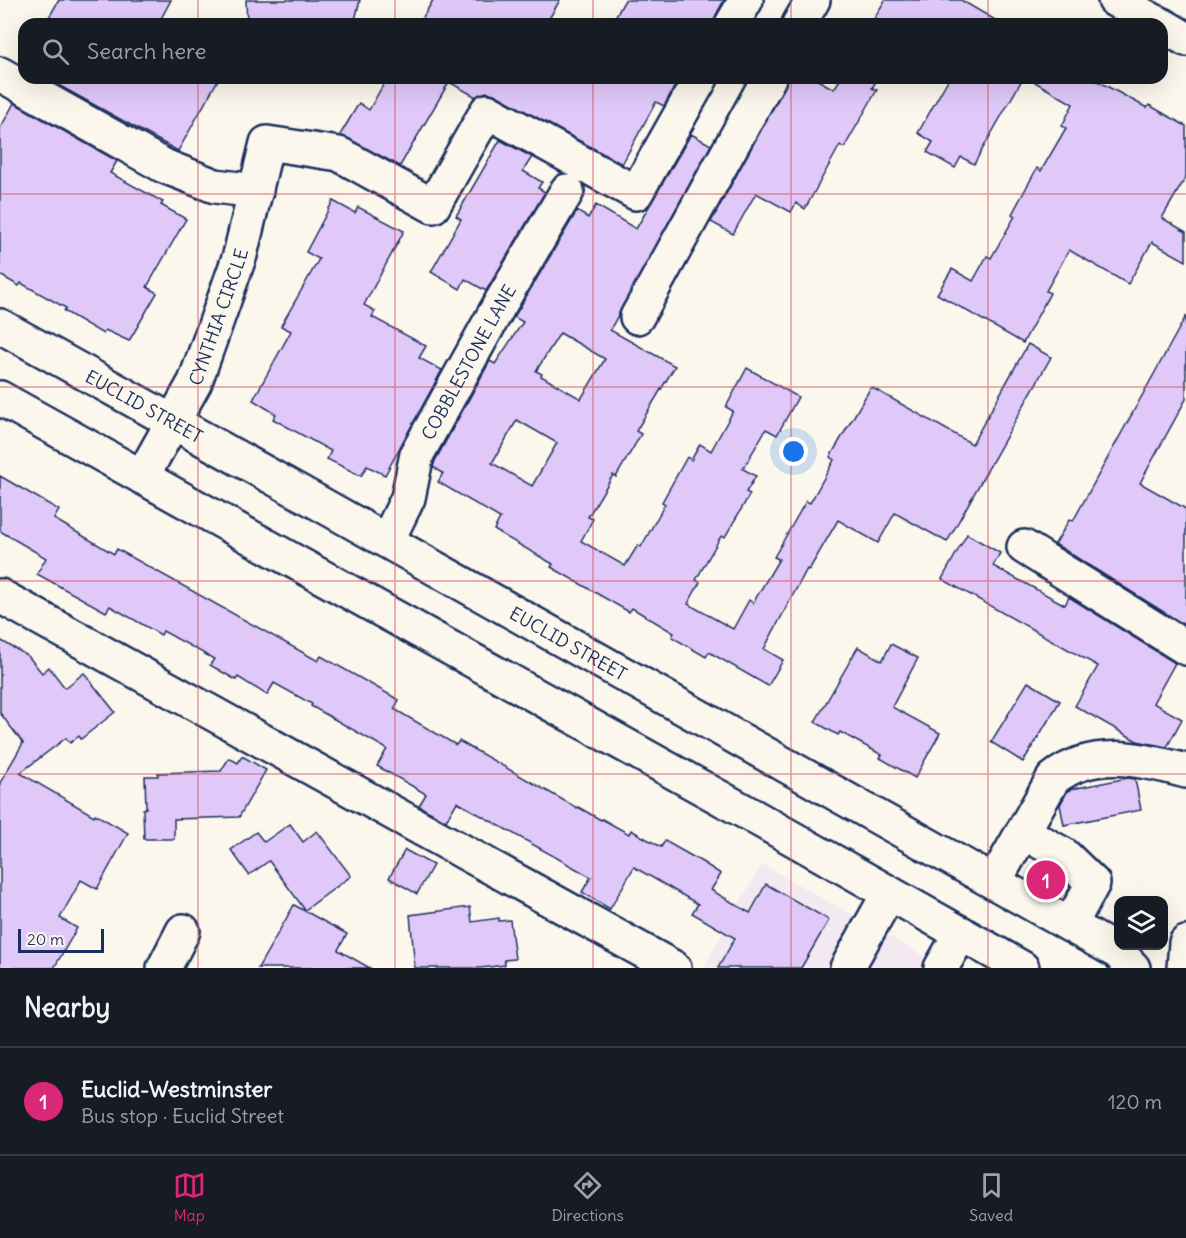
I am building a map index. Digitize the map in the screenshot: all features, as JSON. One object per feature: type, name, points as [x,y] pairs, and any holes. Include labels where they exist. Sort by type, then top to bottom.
[{"type":"main road","points":[[736,18],[746,0]]},
{"type":"main road","points":[[802,18],[813,0]]},
{"type":"main road","points":[[1115,0],[1148,18]]},
{"type":"main road","points":[[1168,29],[1186,39]]},
{"type":"main road","points":[[0,74],[164,166],[215,186],[256,192]]},
{"type":"main road","name":"CYNTHIA CIRCLE","points":[[142,477],[195,382],[240,255],[267,143],[339,154],[433,207],[487,111],[636,193],[698,84]]},
{"type":"main road","points":[[637,316],[766,84]]},
{"type":"main road","name":"COBBLESTONE LANE","points":[[387,542],[408,498],[417,454],[500,304],[567,191]]},
{"type":"main road","name":"EUCLID STREET","points":[[0,326],[1118,952],[1133,968]]},
{"type":"main road","points":[[0,398],[1022,968]]},
{"type":"main road","points":[[1024,547],[1186,648]]},
{"type":"main road","points":[[0,596],[674,968]]},
{"type":"main road","points":[[994,882],[1053,779],[1065,769],[1106,757],[1126,758],[1186,771]]},
{"type":"main road","points":[[1023,832],[1064,855],[1093,883],[1070,925]]},
{"type":"main road","points":[[847,968],[889,893]]},
{"type":"main road","points":[[164,968],[183,931]]},
{"type":"main road","points":[[941,968],[961,933]]},
{"type":"main road","points":[[1184,968],[1186,943]]},
{"type":"shaded area","points":[[762,864],[945,968],[703,968]]},
{"type":"building","points":[[59,0],[171,0],[161,18],[48,18]]},
{"type":"building","points":[[246,0],[360,0],[356,18],[247,18]]},
{"type":"building","points":[[433,0],[560,0],[550,18],[422,18]]},
{"type":"building","points":[[625,0],[724,0],[715,18],[614,18]]},
{"type":"building","points":[[885,0],[961,0],[992,18],[874,18]]},
{"type":"building","points":[[56,84],[216,84],[178,151]]},
{"type":"building","points":[[384,84],[448,84],[400,166],[340,135],[359,103],[369,110]]},
{"type":"building","points":[[453,84],[676,84],[664,106],[656,102],[622,164],[496,95],[486,92],[476,97]]},
{"type":"building","points":[[786,84],[825,84],[834,89],[837,84],[874,84],[872,88],[877,90],[844,148],[840,145],[805,209],[796,203],[791,212],[756,193],[733,234],[711,222]]},
{"type":"building","points":[[946,84],[1020,84],[974,164],[961,157],[955,168],[927,152],[933,142],[918,133]]},
{"type":"building","points":[[1038,84],[1103,84],[1147,108],[1149,105],[1186,126],[1186,177],[1162,218],[1186,232],[1186,261],[1152,242],[1128,284],[1069,250],[1046,291],[1050,293],[1023,343],[937,294],[952,269],[973,281],[987,256],[991,258],[1015,216],[1012,214],[1037,168],[1041,171],[1066,128],[1062,126],[1073,104]]},
{"type":"building","points":[[14,103],[117,161],[110,173],[163,202],[161,205],[186,219],[147,287],[157,293],[129,341],[105,330],[103,334],[64,311],[66,308],[21,283],[19,286],[0,275],[0,129]]},
{"type":"building","points":[[691,134],[711,145],[610,330],[675,366],[636,431],[641,434],[636,443],[616,477],[613,475],[588,517],[593,519],[581,541],[625,566],[638,545],[641,547],[665,504],[662,502],[687,457],[691,460],[700,444],[711,451],[733,411],[726,407],[747,368],[798,397],[777,435],[766,429],[743,469],[756,476],[746,492],[750,494],[725,537],[721,536],[696,580],[700,582],[688,604],[733,629],[749,600],[753,603],[779,559],[774,557],[806,501],[810,503],[834,460],[830,457],[871,387],[972,444],[1028,344],[1051,357],[947,542],[895,513],[878,543],[838,520],[809,570],[807,569],[764,649],[783,660],[768,686],[709,652],[706,657],[672,637],[674,633],[632,608],[629,612],[551,567],[553,564],[494,530],[500,518],[438,482],[443,473],[433,467],[490,361],[495,364],[523,322],[514,317],[577,211],[588,218],[596,205],[636,229]],"holes":[[[560,333],[605,359],[581,399],[536,371]],[[517,420],[557,443],[532,486],[492,463]]]},
{"type":"building","points":[[500,140],[532,157],[523,171],[542,182],[538,188],[545,192],[486,291],[465,279],[460,289],[431,272],[461,219],[456,216]]},
{"type":"building","points":[[333,201],[355,213],[358,207],[404,231],[364,305],[375,311],[372,317],[426,346],[419,358],[442,370],[385,475],[367,466],[361,476],[327,459],[331,451],[273,419],[276,414],[253,400],[291,331],[281,326],[319,259],[306,252]]},
{"type":"building","points":[[1186,316],[1186,399],[1140,483],[1186,509],[1186,626],[1055,544],[1069,520],[1073,521]]},
{"type":"building","points":[[0,476],[59,510],[54,519],[114,554],[117,549],[318,661],[321,656],[399,700],[394,709],[456,745],[459,741],[577,808],[629,834],[631,830],[661,847],[665,841],[702,862],[721,874],[711,890],[750,913],[766,884],[829,920],[801,968],[718,968],[735,938],[692,913],[698,904],[634,867],[610,909],[582,892],[591,877],[457,802],[446,821],[419,806],[426,794],[377,766],[387,749],[311,706],[312,704],[274,683],[267,695],[238,677],[236,680],[210,665],[214,659],[163,631],[161,635],[110,606],[106,612],[37,574],[46,558],[0,531]]},
{"type":"building","points":[[967,534],[1000,553],[993,566],[1065,605],[1069,597],[1175,663],[1153,703],[1182,719],[1167,747],[1137,741],[1075,706],[1098,666],[942,579]]},
{"type":"building","points":[[0,640],[28,656],[42,673],[49,667],[65,688],[84,673],[115,712],[81,739],[79,736],[70,743],[66,738],[20,773],[128,833],[97,889],[81,880],[60,918],[77,928],[54,968],[0,968],[0,783],[23,743],[0,713]]},
{"type":"building","points":[[891,644],[918,658],[892,707],[940,733],[915,778],[880,758],[882,755],[840,732],[838,735],[815,722],[858,647],[882,661]]},
{"type":"building","points":[[1028,682],[1060,701],[1023,762],[991,742]]},
{"type":"building","points":[[242,756],[266,770],[239,817],[174,819],[174,839],[144,839],[145,776],[158,776],[158,773],[221,771],[229,758],[238,763]]},
{"type":"building","points":[[1128,778],[1135,779],[1141,810],[1064,825],[1060,805],[1067,792],[1072,789]]},
{"type":"building","points":[[290,824],[303,842],[317,831],[351,876],[305,910],[269,861],[249,875],[231,850],[256,832],[264,842]]},
{"type":"building","points":[[405,850],[433,865],[417,894],[389,878]]},
{"type":"building","points":[[294,905],[347,934],[338,950],[370,968],[258,968]]},
{"type":"building","points":[[470,907],[472,922],[499,918],[499,921],[510,920],[515,959],[504,960],[505,965],[481,968],[415,968],[410,915]]},
{"type":"place","name":"Euclid-Westminster","points":[[1046,880]]}]
